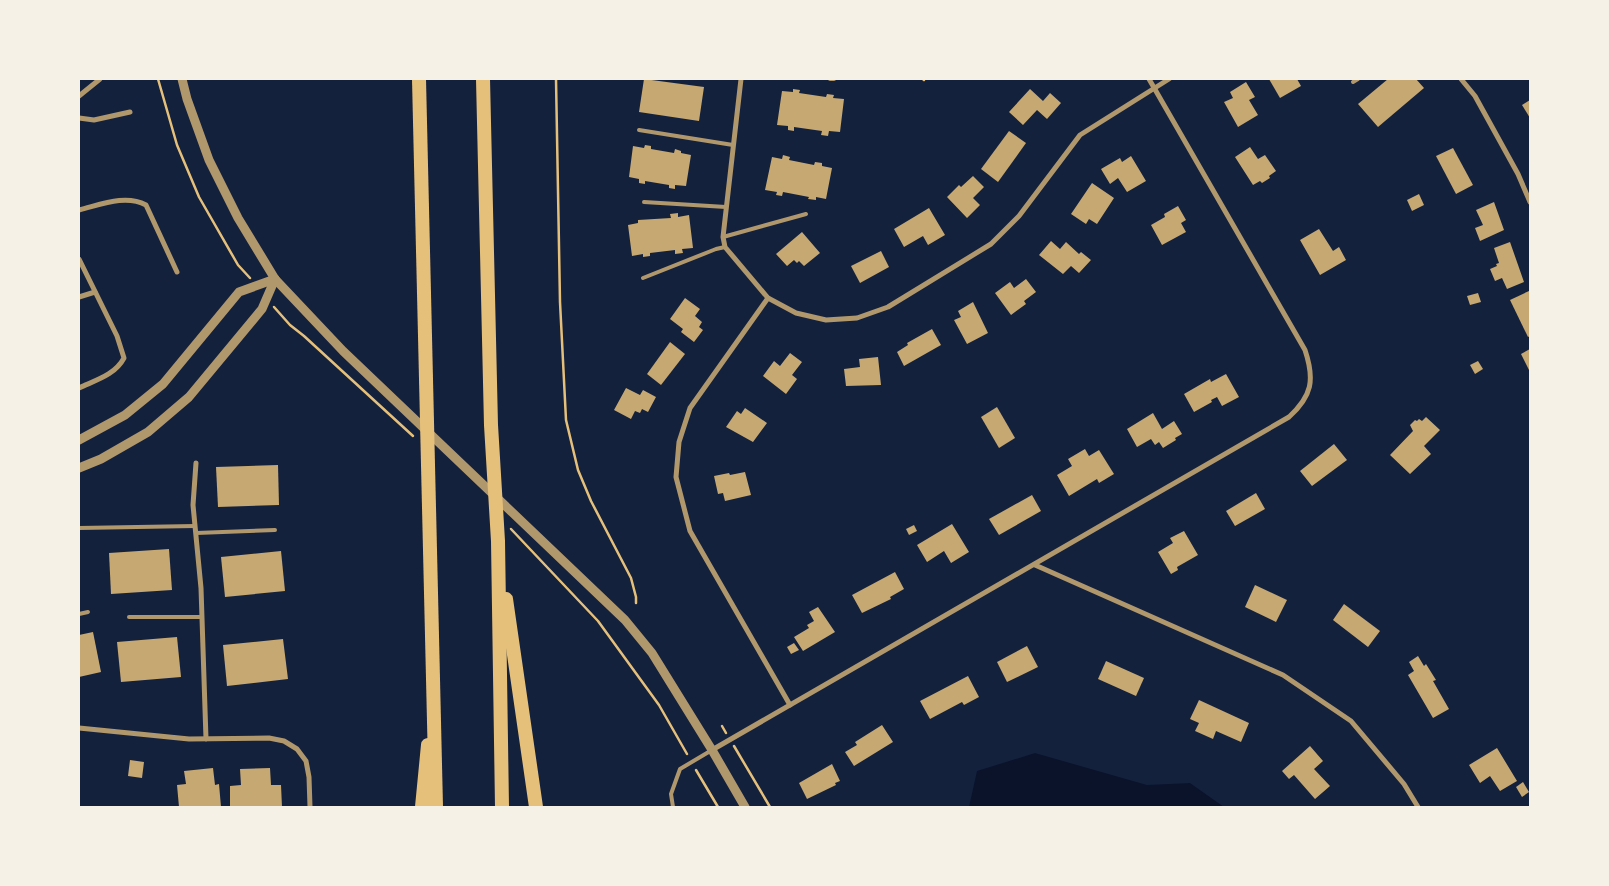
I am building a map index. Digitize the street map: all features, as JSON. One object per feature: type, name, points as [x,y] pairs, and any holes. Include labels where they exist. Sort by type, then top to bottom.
[{"type":"highway","points":[[419,79],[436,807]]},
{"type":"highway","points":[[482,79],[491,425],[498,541],[502,807]]},
{"type":"highway","points":[[498,541],[536,807]]},
{"type":"highway","points":[[422,807],[434,674]]},
{"type":"street","points":[[79,96],[100,79]]},
{"type":"street","points":[[182,79],[187,99],[209,160],[238,218],[275,278],[342,351],[625,620],[652,653],[745,807]]},
{"type":"street","points":[[741,79],[723,237],[725,247],[768,298],[796,313],[826,320],[857,318],[888,307],[991,244],[1019,216],[1080,135],[1169,79]]},
{"type":"street","points":[[712,750],[1289,418],[1302,405],[1310,388],[1311,368],[1305,350],[1149,79]]},
{"type":"street","points":[[1461,79],[1473,92],[1518,174],[1530,202]]},
{"type":"street","points":[[79,118],[94,120],[130,112]]},
{"type":"street","points":[[79,210],[118,200],[137,200],[146,205],[177,272]]},
{"type":"street","points":[[79,259],[117,336],[124,358],[119,367],[112,372],[79,388]]},
{"type":"street","points":[[79,440],[125,414],[163,384],[239,292],[275,278]]},
{"type":"street","points":[[79,468],[101,459],[148,432],[189,396],[262,310],[275,278]]},
{"type":"street","points":[[79,297],[95,292]]},
{"type":"street","points":[[768,298],[690,408],[679,442],[676,476],[690,531],[790,705]]},
{"type":"street","points":[[196,463],[193,505],[202,617],[206,739]]},
{"type":"street","points":[[1035,564],[1282,675],[1351,721],[1404,784],[1418,807]]},
{"type":"street","points":[[79,728],[189,739],[269,738],[284,741],[291,744],[302,755],[308,768],[310,807]]},
{"type":"lane","points":[[1353,82],[1358,79]]},
{"type":"lane","points":[[639,130],[733,145]]},
{"type":"lane","points":[[644,202],[726,207]]},
{"type":"lane","points":[[723,237],[806,214]]},
{"type":"lane","points":[[643,278],[725,247]]},
{"type":"lane","points":[[79,528],[195,526]]},
{"type":"lane","points":[[196,533],[275,530]]},
{"type":"lane","points":[[79,614],[88,612]]},
{"type":"lane","points":[[129,617],[202,617]]},
{"type":"lane","points":[[673,807],[671,794],[680,769],[712,750]]},
{"type":"path","points":[[158,79],[177,145],[199,197],[238,265],[256,285]]},
{"type":"path","points":[[556,79],[560,302],[566,420],[578,470],[630,578],[636,603]]},
{"type":"path","points":[[267,298],[290,325],[419,441]]},
{"type":"path","points":[[507,525],[598,620],[659,705],[718,807]]},
{"type":"path","points":[[722,726],[770,807]]},
{"type":"water","points":[[1035,753],[1147,785],[1190,783],[1224,807],[969,807],[977,771]]},
{"type":"building","points":[[644,79],[704,87],[699,121],[639,112]]},
{"type":"building","points":[[1269,79],[1297,79],[1301,86],[1280,98]]},
{"type":"building","points":[[1388,79],[1416,79],[1424,88],[1378,127],[1358,104]]},
{"type":"building","points":[[1246,82],[1255,97],[1249,100],[1258,115],[1238,127],[1224,102],[1233,98],[1230,92]]},
{"type":"building","points":[[793,89],[800,90],[799,93],[826,97],[827,94],[834,95],[833,98],[844,99],[840,132],[829,131],[828,136],[821,135],[822,131],[794,127],[794,131],[788,130],[788,126],[777,125],[782,91],[793,92]]},
{"type":"building","points":[[1030,89],[1043,101],[1050,93],[1061,103],[1047,119],[1037,110],[1023,125],[1009,112]]},
{"type":"building","points":[[1530,100],[1530,118],[1522,105]]},
{"type":"building","points":[[1009,131],[1026,143],[998,182],[981,169]]},
{"type":"building","points":[[645,145],[651,146],[651,149],[674,153],[675,149],[681,151],[681,153],[691,155],[686,186],[675,185],[675,189],[669,188],[669,185],[645,181],[645,184],[639,183],[639,179],[629,177],[633,146],[644,148]]},
{"type":"building","points":[[1250,147],[1258,159],[1265,155],[1276,171],[1262,183],[1260,181],[1253,185],[1235,157]]},
{"type":"building","points":[[1453,148],[1473,185],[1456,194],[1436,156]]},
{"type":"building","points":[[783,155],[790,157],[789,160],[814,165],[815,162],[822,163],[822,166],[832,168],[826,199],[816,197],[816,200],[808,199],[809,197],[783,192],[782,196],[776,195],[777,192],[765,190],[772,157],[782,159]]},
{"type":"building","points":[[1131,156],[1146,181],[1127,192],[1118,178],[1110,184],[1101,169],[1120,158],[1122,162]]},
{"type":"building","points":[[973,176],[984,187],[973,198],[980,205],[967,218],[947,197],[959,185],[961,187]]},
{"type":"building","points":[[1092,183],[1114,198],[1097,224],[1089,219],[1086,224],[1071,214]]},
{"type":"building","points":[[1419,194],[1424,205],[1412,211],[1407,200]]},
{"type":"building","points":[[1494,202],[1504,230],[1480,241],[1475,228],[1483,225],[1476,210]]},
{"type":"building","points":[[1178,206],[1186,220],[1181,223],[1186,232],[1162,245],[1151,225],[1165,217],[1164,214]]},
{"type":"building","points":[[929,208],[945,235],[928,245],[923,236],[904,247],[894,229]]},
{"type":"building","points":[[678,213],[678,217],[689,215],[693,248],[682,249],[683,253],[675,254],[675,250],[650,253],[650,256],[643,257],[643,254],[632,256],[628,225],[638,223],[638,220],[671,218],[670,214]]},
{"type":"building","points":[[1319,229],[1333,251],[1339,247],[1346,260],[1320,275],[1300,240]]},
{"type":"building","points":[[802,232],[820,253],[804,266],[799,261],[797,263],[794,260],[787,266],[776,254]]},
{"type":"building","points":[[1051,241],[1060,249],[1066,242],[1079,254],[1081,252],[1091,260],[1079,273],[1071,266],[1063,274],[1039,255]]},
{"type":"building","points":[[1510,242],[1524,282],[1507,289],[1502,278],[1495,281],[1490,269],[1499,263],[1494,248]]},
{"type":"building","points":[[881,251],[889,267],[860,283],[851,266]]},
{"type":"building","points":[[1026,279],[1036,292],[1024,301],[1026,304],[1011,315],[995,293],[1010,282],[1014,288]]},
{"type":"building","points":[[1529,291],[1530,336],[1528,337],[1510,300]]},
{"type":"building","points":[[1478,293],[1481,302],[1470,305],[1467,296]]},
{"type":"building","points":[[685,298],[700,309],[695,316],[702,322],[699,327],[703,330],[694,342],[681,332],[683,329],[670,319]]},
{"type":"building","points":[[973,302],[988,333],[967,344],[954,320],[961,317],[958,311]]},
{"type":"building","points":[[932,329],[941,345],[904,366],[897,352],[908,345],[907,343]]},
{"type":"building","points":[[670,342],[685,354],[661,385],[647,374]]},
{"type":"building","points":[[1530,349],[1530,372],[1521,354]]},
{"type":"building","points":[[790,353],[802,362],[792,375],[797,379],[786,394],[763,376],[774,361],[780,366]]},
{"type":"building","points":[[878,357],[881,385],[846,386],[844,369],[860,367],[859,359]]},
{"type":"building","points":[[1478,361],[1483,369],[1475,374],[1470,365]]},
{"type":"building","points":[[1226,374],[1239,397],[1222,406],[1217,397],[1194,412],[1184,394],[1210,379],[1211,382]]},
{"type":"building","points":[[626,388],[640,395],[643,390],[656,397],[648,412],[642,409],[640,413],[635,411],[631,419],[614,410]]},
{"type":"building","points":[[997,407],[1015,438],[999,448],[981,417]]},
{"type":"building","points":[[745,408],[767,423],[753,442],[726,427],[737,411],[741,414]]},
{"type":"building","points":[[1153,413],[1162,429],[1174,421],[1182,434],[1163,448],[1159,442],[1155,445],[1151,439],[1137,447],[1127,429]]},
{"type":"building","points":[[1426,417],[1440,430],[1424,446],[1431,454],[1410,474],[1390,455],[1413,431],[1410,425],[1415,420],[1419,419],[1422,421]]},
{"type":"building","points":[[1334,444],[1347,460],[1312,486],[1300,471]]},
{"type":"building","points":[[1085,449],[1089,456],[1099,450],[1114,474],[1099,483],[1097,479],[1069,496],[1057,475],[1072,466],[1068,459]]},
{"type":"building","points":[[278,465],[279,505],[218,507],[216,467]]},
{"type":"building","points":[[745,472],[751,495],[725,501],[723,493],[718,494],[714,476]]},
{"type":"building","points":[[1256,493],[1265,509],[1235,526],[1226,511]]},
{"type":"building","points":[[1032,495],[1041,511],[999,535],[989,519]]},
{"type":"building","points":[[952,524],[969,552],[951,563],[944,551],[927,562],[917,545]]},
{"type":"building","points":[[914,525],[917,531],[909,535],[906,529]]},
{"type":"building","points":[[1184,531],[1198,555],[1177,567],[1178,570],[1171,574],[1158,552],[1173,543],[1170,538]]},
{"type":"building","points":[[169,549],[172,590],[111,594],[109,553]]},
{"type":"building","points":[[281,551],[285,591],[225,597],[221,557]]},
{"type":"building","points":[[895,572],[904,589],[890,597],[891,599],[862,613],[852,595]]},
{"type":"building","points":[[1255,585],[1287,600],[1276,622],[1245,607]]},
{"type":"building","points":[[1344,604],[1380,631],[1368,647],[1333,620]]},
{"type":"building","points":[[818,607],[835,632],[803,651],[794,637],[809,628],[807,625],[814,621],[809,612]]},
{"type":"building","points":[[93,632],[101,672],[79,677],[79,635]]},
{"type":"building","points":[[177,637],[181,677],[121,682],[117,642]]},
{"type":"building","points":[[283,639],[288,679],[227,686],[223,645]]},
{"type":"building","points":[[794,643],[799,650],[791,654],[787,647]]},
{"type":"building","points":[[1027,646],[1038,667],[1007,682],[997,662]]},
{"type":"building","points":[[1418,656],[1424,666],[1426,664],[1436,680],[1433,681],[1449,709],[1433,718],[1408,675],[1414,671],[1409,662]]},
{"type":"building","points":[[1106,661],[1144,678],[1136,696],[1098,679]]},
{"type":"building","points":[[968,676],[979,697],[964,705],[962,702],[930,719],[920,701]]},
{"type":"building","points":[[1199,700],[1249,723],[1241,742],[1216,731],[1213,739],[1195,731],[1199,723],[1190,719]]},
{"type":"building","points":[[882,725],[893,742],[854,766],[845,752],[857,745],[855,742]]},
{"type":"building","points":[[1310,746],[1323,761],[1314,769],[1330,786],[1315,799],[1294,775],[1289,779],[1282,771]]},
{"type":"building","points":[[1497,748],[1517,781],[1500,791],[1490,776],[1480,783],[1469,765]]},
{"type":"building","points":[[130,760],[144,762],[142,778],[128,776]]},
{"type":"building","points":[[832,764],[840,781],[835,783],[836,785],[807,799],[799,783]]},
{"type":"building","points":[[213,768],[215,785],[219,784],[221,807],[179,807],[177,785],[186,784],[184,771]]},
{"type":"building","points":[[270,768],[271,785],[281,785],[282,807],[230,807],[230,786],[241,785],[240,769]]},
{"type":"building","points":[[1523,782],[1529,792],[1522,797],[1516,787]]}]
